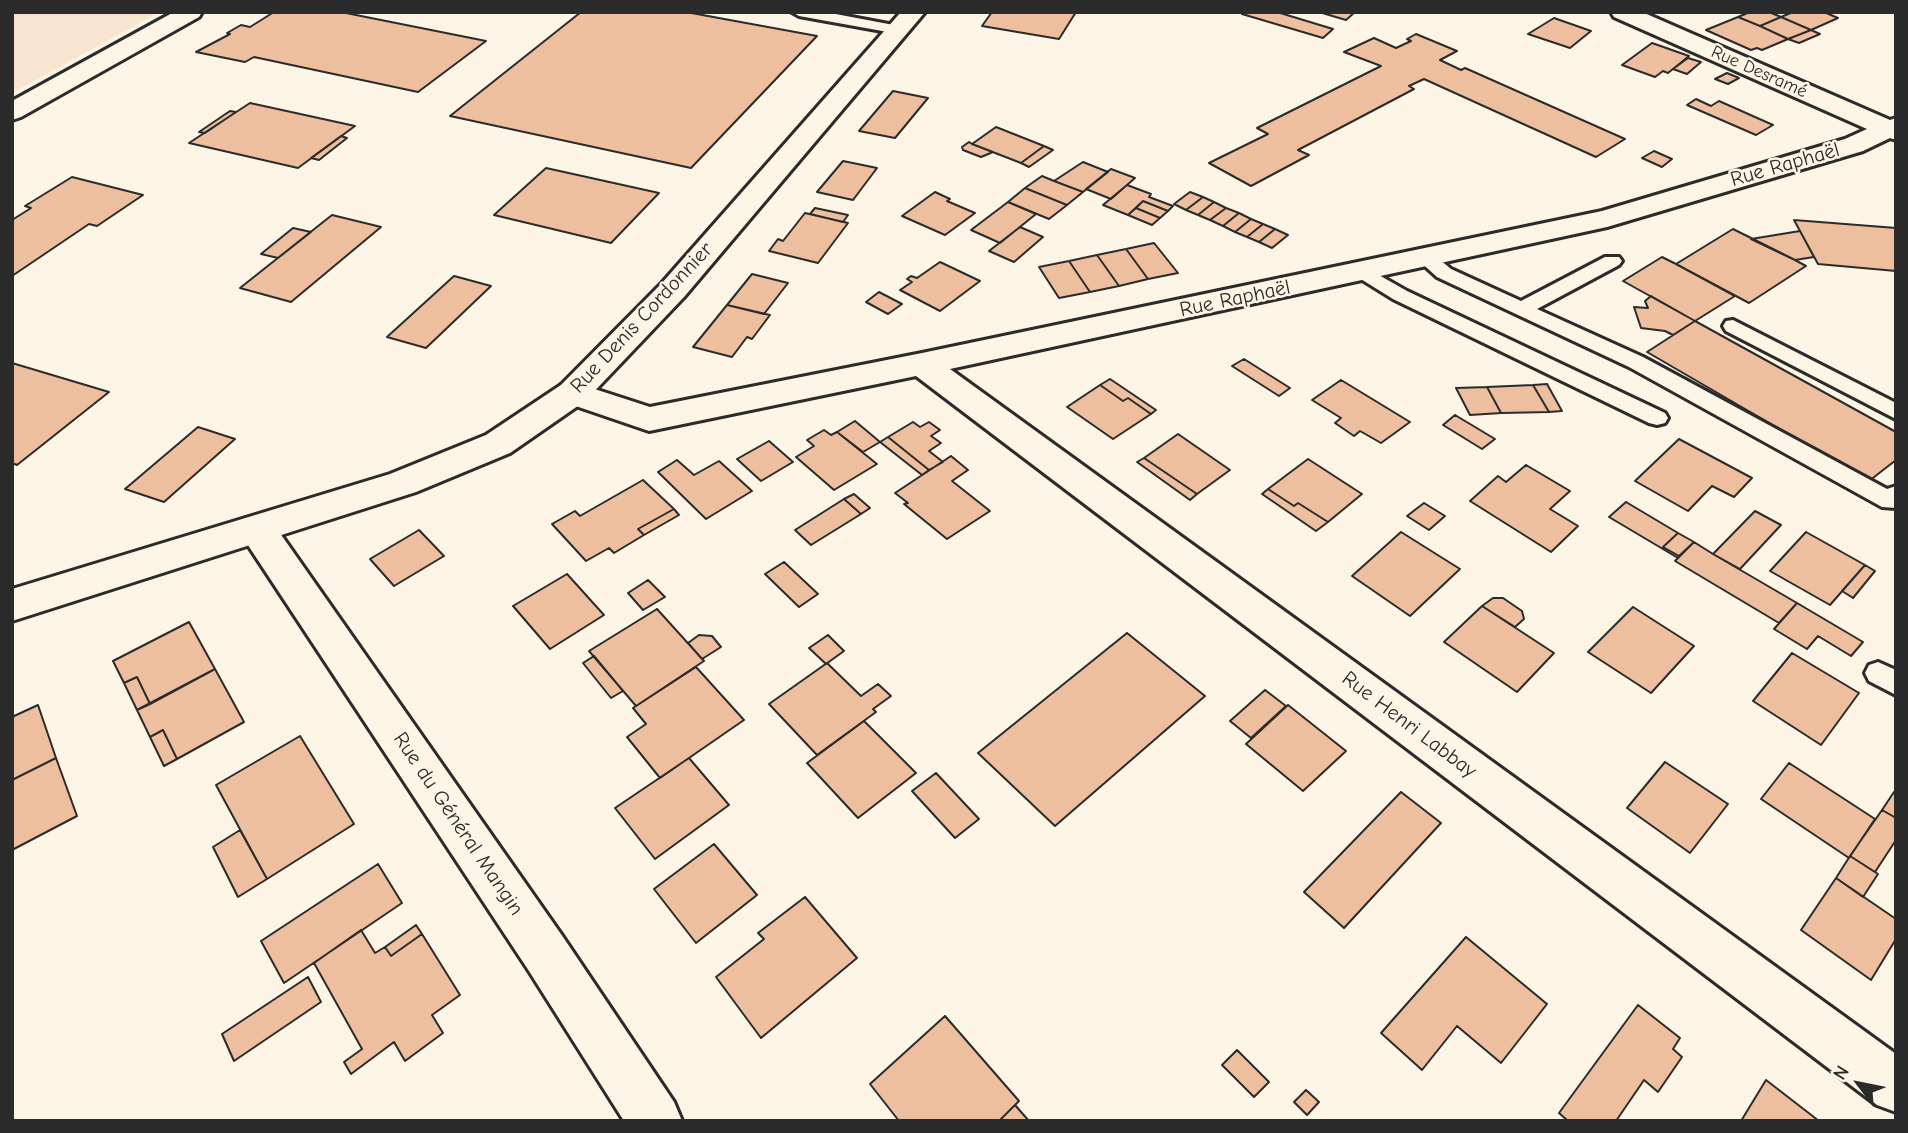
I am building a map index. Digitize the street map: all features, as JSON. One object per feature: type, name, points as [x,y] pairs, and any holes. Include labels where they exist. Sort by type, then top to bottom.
[{"type":"street","points":[[12,112],[191,12]]},
{"type":"street","name":"Rue Desramé","points":[[1622,12],[1894,131]]},
{"type":"street","name":"Rue Denis Cordonnier","points":[[12,605],[403,483],[498,444],[573,393],[673,290],[907,21]]},
{"type":"street","name":"Rue Raphaël","points":[[573,393],[649,419],[1363,272],[1607,218],[1894,131]]},
{"type":"street","name":"Rue Henri Labbay","points":[[922,364],[1896,1086]]},
{"type":"street","name":"Rue du Général Mangin","points":[[257,529],[547,954],[655,1121]]},
{"type":"lane","points":[[799,12],[907,21]]},
{"type":"lane","points":[[1426,258],[1444,273],[1636,362],[1890,501],[1896,494]]},
{"type":"lane","points":[[1521,309],[1612,261]]},
{"type":"lane","points":[[1363,272],[1399,296],[1657,418]]},
{"type":"lane","points":[[1733,326],[1896,412]]},
{"type":"shaded area","points":[[12,12],[160,12],[12,93]]},
{"type":"building","points":[[274,12],[341,12],[486,41],[418,92],[254,57],[245,62],[196,52],[241,25],[250,27]]},
{"type":"building","points":[[581,12],[686,12],[817,36],[691,168],[450,116]]},
{"type":"building","points":[[992,12],[1076,12],[1059,39],[982,26]]},
{"type":"building","points":[[1277,12],[1333,29],[1323,38],[1242,14]]},
{"type":"building","points":[[1319,12],[1355,12],[1346,20]]},
{"type":"building","points":[[1750,12],[1769,12],[1781,17],[1760,26],[1738,17]]},
{"type":"building","points":[[1793,12],[1824,12],[1838,18],[1811,30],[1781,17]]},
{"type":"building","points":[[1738,17],[1788,39],[1762,50],[1751,50],[1706,30]]},
{"type":"building","points":[[1781,17],[1811,30],[1788,39],[1760,26]]},
{"type":"building","points":[[1554,18],[1591,31],[1570,48],[1528,34]]},
{"type":"building","points":[[1811,30],[1820,34],[1799,43],[1788,39]]},
{"type":"building","points":[[1416,34],[1457,51],[1440,60],[1461,70],[1465,68],[1625,139],[1596,157],[1424,79],[1409,86],[1414,89],[1298,150],[1309,155],[1251,186],[1209,163],[1268,134],[1257,128],[1381,66],[1344,52],[1374,38],[1396,48],[1411,41],[1407,39]]},
{"type":"building","points":[[1652,43],[1689,56],[1668,73],[1663,71],[1655,77],[1622,65]]},
{"type":"building","points":[[1688,58],[1701,62],[1687,74],[1673,69]]},
{"type":"building","points":[[1727,73],[1739,78],[1728,84],[1715,79]]},
{"type":"building","points":[[893,91],[928,98],[895,138],[859,131]]},
{"type":"building","points":[[1696,99],[1711,106],[1719,101],[1773,125],[1756,135],[1687,105]]},
{"type":"building","points":[[250,103],[355,126],[298,168],[189,143]]},
{"type":"building","points":[[230,111],[236,112],[205,133],[199,132]]},
{"type":"building","points":[[996,127],[1044,146],[1021,163],[972,144]]},
{"type":"building","points":[[341,136],[347,138],[319,160],[311,158]]},
{"type":"building","points":[[969,142],[993,152],[981,157],[963,150],[962,147]]},
{"type":"building","points":[[1044,146],[1053,150],[1029,167],[1021,163]]},
{"type":"building","points":[[1654,151],[1672,159],[1662,167],[1642,158]]},
{"type":"building","points":[[843,161],[877,168],[853,200],[817,192]]},
{"type":"building","points":[[1083,162],[1108,172],[1083,192],[1054,181]]},
{"type":"building","points":[[546,168],[659,193],[611,243],[494,215]]},
{"type":"building","points":[[1111,169],[1135,178],[1111,199],[1086,189]]},
{"type":"building","points":[[1042,176],[1083,192],[1067,205],[1025,188]]},
{"type":"building","points":[[72,177],[143,195],[97,226],[89,224],[12,276],[12,220],[31,208],[25,206]]},
{"type":"building","points":[[1127,185],[1173,206],[1168,211],[1143,201],[1128,215],[1103,205]]},
{"type":"building","points":[[1025,188],[1067,205],[1049,219],[1008,202]]},
{"type":"building","points":[[935,192],[950,199],[947,201],[975,213],[945,235],[902,216]]},
{"type":"building","points":[[1190,192],[1203,197],[1186,210],[1174,204]]},
{"type":"building","points":[[1203,197],[1214,202],[1198,215],[1186,210]]},
{"type":"building","points":[[1143,201],[1168,211],[1160,218],[1136,208]]},
{"type":"building","points":[[1008,202],[1036,214],[1000,243],[971,230]]},
{"type":"building","points":[[1214,202],[1226,208],[1210,220],[1198,215]]},
{"type":"building","points":[[815,208],[848,215],[843,222],[810,214]]},
{"type":"building","points":[[1136,208],[1160,218],[1152,225],[1128,215]]},
{"type":"building","points":[[1226,208],[1239,213],[1223,226],[1210,220]]},
{"type":"building","points":[[805,213],[848,223],[818,263],[769,251],[778,239],[783,241]]},
{"type":"building","points":[[1239,213],[1251,219],[1235,232],[1223,226]]},
{"type":"building","points":[[332,215],[381,227],[291,302],[240,288]]},
{"type":"building","points":[[1251,219],[1263,224],[1247,237],[1235,232]]},
{"type":"building","points":[[1794,220],[1896,228],[1896,271],[1818,264]]},
{"type":"building","points":[[1263,224],[1275,229],[1259,242],[1247,237]]},
{"type":"building","points":[[1020,227],[1043,237],[1014,262],[989,251]]},
{"type":"building","points":[[293,228],[311,232],[278,258],[261,254]]},
{"type":"building","points":[[1275,229],[1288,235],[1272,248],[1259,242]]},
{"type":"building","points":[[1733,229],[1806,266],[1749,303],[1676,264]]},
{"type":"building","points":[[1800,231],[1814,257],[1795,260],[1751,239]]},
{"type":"building","points":[[1154,243],[1178,273],[1148,279],[1126,249]]},
{"type":"building","points":[[1126,249],[1148,279],[1119,286],[1097,255]]},
{"type":"building","points":[[1097,255],[1119,286],[1090,292],[1069,261]]},
{"type":"building","points":[[1662,257],[1735,296],[1695,321],[1623,281]]},
{"type":"building","points":[[1069,261],[1090,292],[1059,298],[1039,267]]},
{"type":"building","points":[[940,262],[980,281],[940,311],[900,290],[912,282],[907,279],[911,276],[917,278]]},
{"type":"building","points":[[752,274],[788,283],[764,314],[727,305]]},
{"type":"building","points":[[454,276],[491,286],[426,348],[387,337]]},
{"type":"building","points":[[879,292],[902,304],[888,314],[866,302]]},
{"type":"building","points":[[1651,296],[1695,321],[1673,335],[1665,331],[1641,328],[1634,307],[1648,308],[1645,301]]},
{"type":"building","points":[[727,305],[770,315],[752,339],[747,337],[732,357],[693,347]]},
{"type":"building","points":[[1695,321],[1896,432],[1896,460],[1869,481],[1647,352]]},
{"type":"building","points":[[1244,359],[1290,388],[1279,396],[1232,366]]},
{"type":"building","points":[[12,363],[109,392],[17,465],[12,463]]},
{"type":"building","points":[[1110,379],[1156,410],[1151,414],[1128,398],[1123,401],[1100,385]]},
{"type":"building","points":[[1341,380],[1410,422],[1381,443],[1360,431],[1354,436],[1335,423],[1341,418],[1312,400]]},
{"type":"building","points":[[1547,384],[1562,411],[1549,412],[1533,385]]},
{"type":"building","points":[[1100,385],[1123,401],[1128,398],[1151,414],[1113,439],[1067,407]]},
{"type":"building","points":[[1533,385],[1549,412],[1501,413],[1487,387]]},
{"type":"building","points":[[1487,387],[1501,413],[1470,415],[1456,388]]},
{"type":"building","points":[[1455,415],[1495,439],[1482,449],[1443,425]]},
{"type":"building","points":[[855,421],[880,442],[863,452],[837,432]]},
{"type":"building","points":[[913,422],[920,427],[929,422],[940,430],[931,436],[941,443],[929,451],[943,462],[929,470],[888,437]]},
{"type":"building","points":[[198,427],[235,439],[164,502],[125,489]]},
{"type":"building","points":[[824,430],[831,435],[837,432],[877,464],[834,490],[796,457],[814,446],[807,440]]},
{"type":"building","points":[[1178,434],[1230,470],[1197,494],[1144,458]]},
{"type":"building","points":[[888,437],[929,470],[922,475],[880,442]]},
{"type":"building","points":[[1679,439],[1752,478],[1734,497],[1712,486],[1688,511],[1635,481]]},
{"type":"building","points":[[769,441],[793,462],[761,481],[737,459]]},
{"type":"building","points":[[951,456],[968,470],[952,481],[990,511],[947,539],[904,504],[908,503],[895,493]]},
{"type":"building","points":[[1144,458],[1197,494],[1190,500],[1137,462]]},
{"type":"building","points":[[1308,459],[1362,494],[1328,522],[1298,503],[1294,506],[1268,489]]},
{"type":"building","points":[[677,460],[694,475],[719,461],[752,491],[706,519],[658,472]]},
{"type":"building","points":[[1526,465],[1570,491],[1550,509],[1578,526],[1551,552],[1470,501],[1498,476],[1506,482]]},
{"type":"building","points":[[643,480],[674,509],[638,529],[644,535],[614,553],[609,548],[586,561],[552,524],[575,511],[580,516]]},
{"type":"building","points":[[1268,489],[1294,506],[1298,503],[1328,522],[1316,531],[1262,494]]},
{"type":"building","points":[[854,494],[870,508],[861,514],[844,499]]},
{"type":"building","points":[[844,499],[861,514],[811,545],[795,530]]},
{"type":"building","points":[[1626,502],[1678,533],[1663,547],[1679,556],[1678,558],[1609,517]]},
{"type":"building","points":[[1424,503],[1445,516],[1429,530],[1407,516]]},
{"type":"building","points":[[674,509],[679,515],[644,535],[638,529]]},
{"type":"building","points":[[1755,511],[1781,525],[1740,569],[1713,554]]},
{"type":"building","points":[[419,530],[444,556],[394,586],[370,559]]},
{"type":"building","points":[[1401,532],[1460,569],[1410,616],[1352,576]]},
{"type":"building","points":[[1806,532],[1865,565],[1830,605],[1770,571]]},
{"type":"building","points":[[1678,533],[1694,542],[1679,556],[1663,547]]},
{"type":"building","points":[[1694,542],[1797,603],[1779,623],[1675,561]]},
{"type":"building","points":[[784,562],[818,594],[799,607],[765,574]]},
{"type":"building","points":[[1865,565],[1875,571],[1853,598],[1842,591]]},
{"type":"building","points":[[567,574],[604,615],[550,649],[513,606]]},
{"type":"building","points":[[648,580],[665,597],[643,610],[628,593]]},
{"type":"building","points":[[1493,598],[1503,598],[1522,611],[1524,619],[1515,627],[1482,606]]},
{"type":"building","points":[[1797,603],[1863,642],[1851,656],[1818,636],[1807,649],[1774,629]]},
{"type":"building","points":[[1482,606],[1554,653],[1517,692],[1444,642]]},
{"type":"building","points":[[1633,607],[1694,646],[1651,693],[1588,652]]},
{"type":"building","points":[[657,609],[704,661],[636,706],[589,651]]},
{"type":"building","points":[[189,622],[215,669],[150,704],[137,677],[124,683],[113,661]]},
{"type":"building","points":[[1127,633],[1205,696],[1055,826],[978,753]]},
{"type":"building","points":[[699,635],[712,636],[721,647],[702,659],[688,643]]},
{"type":"building","points":[[828,635],[844,651],[826,664],[809,648]]},
{"type":"building","points":[[1792,653],[1859,693],[1821,745],[1753,701]]},
{"type":"building","points":[[594,656],[623,691],[611,698],[583,663]]},
{"type":"building","points":[[827,663],[861,696],[878,684],[891,696],[873,709],[876,712],[817,755],[769,704]]},
{"type":"building","points":[[696,667],[744,720],[660,778],[627,737],[646,724],[633,708]]},
{"type":"building","points":[[215,669],[244,722],[177,759],[163,730],[150,737],[137,710]]},
{"type":"building","points":[[137,677],[150,704],[137,710],[124,683]]},
{"type":"building","points":[[1265,690],[1286,706],[1251,738],[1230,721]]},
{"type":"building","points":[[38,705],[56,758],[12,780],[12,717]]},
{"type":"building","points":[[1288,705],[1346,751],[1303,791],[1246,744]]},
{"type":"building","points":[[864,721],[916,773],[858,818],[807,763]]},
{"type":"building","points":[[163,730],[177,759],[164,766],[150,737]]},
{"type":"building","points":[[300,736],[354,824],[267,879],[216,785]]},
{"type":"building","points":[[56,758],[77,816],[12,850],[12,780]]},
{"type":"building","points":[[689,758],[729,805],[655,859],[615,808]]},
{"type":"building","points":[[1665,762],[1728,804],[1690,853],[1627,808]]},
{"type":"building","points":[[1789,763],[1875,819],[1849,858],[1761,799]]},
{"type":"building","points":[[936,773],[979,819],[955,838],[912,791]]},
{"type":"building","points":[[1401,792],[1441,823],[1344,928],[1304,892]]},
{"type":"building","points":[[1894,792],[1896,793],[1896,818],[1882,810]]},
{"type":"building","points":[[1882,810],[1896,818],[1896,840],[1875,872],[1850,856]]},
{"type":"building","points":[[240,830],[267,879],[238,897],[213,847]]},
{"type":"building","points":[[714,844],[757,895],[696,943],[654,889]]},
{"type":"building","points":[[1850,856],[1878,874],[1863,897],[1836,878]]},
{"type":"building","points":[[378,864],[402,903],[284,983],[261,941]]},
{"type":"building","points":[[1836,878],[1896,919],[1896,939],[1871,980],[1801,930]]},
{"type":"building","points":[[805,897],[857,958],[761,1038],[716,977],[764,939],[758,933]]},
{"type":"building","points":[[416,925],[422,934],[391,956],[385,947]]},
{"type":"building","points":[[361,930],[375,953],[385,947],[391,956],[422,934],[460,995],[432,1015],[443,1033],[405,1061],[394,1042],[351,1074],[344,1062],[362,1049],[314,963]]},
{"type":"building","points":[[1466,937],[1547,1004],[1501,1063],[1457,1026],[1422,1070],[1381,1033]]},
{"type":"building","points":[[308,977],[321,1002],[234,1061],[222,1034]]},
{"type":"building","points":[[1638,1005],[1680,1038],[1673,1049],[1682,1057],[1658,1092],[1644,1080],[1616,1121],[1568,1121],[1559,1113]]},
{"type":"building","points":[[945,1016],[1019,1101],[999,1121],[899,1121],[870,1084]]},
{"type":"building","points":[[1237,1050],[1269,1082],[1254,1097],[1222,1065]]},
{"type":"building","points":[[1766,1080],[1819,1121],[1741,1121]]},
{"type":"building","points":[[1306,1090],[1319,1102],[1307,1115],[1294,1102]]},
{"type":"building","points":[[1015,1105],[1029,1121],[999,1121]]}]
